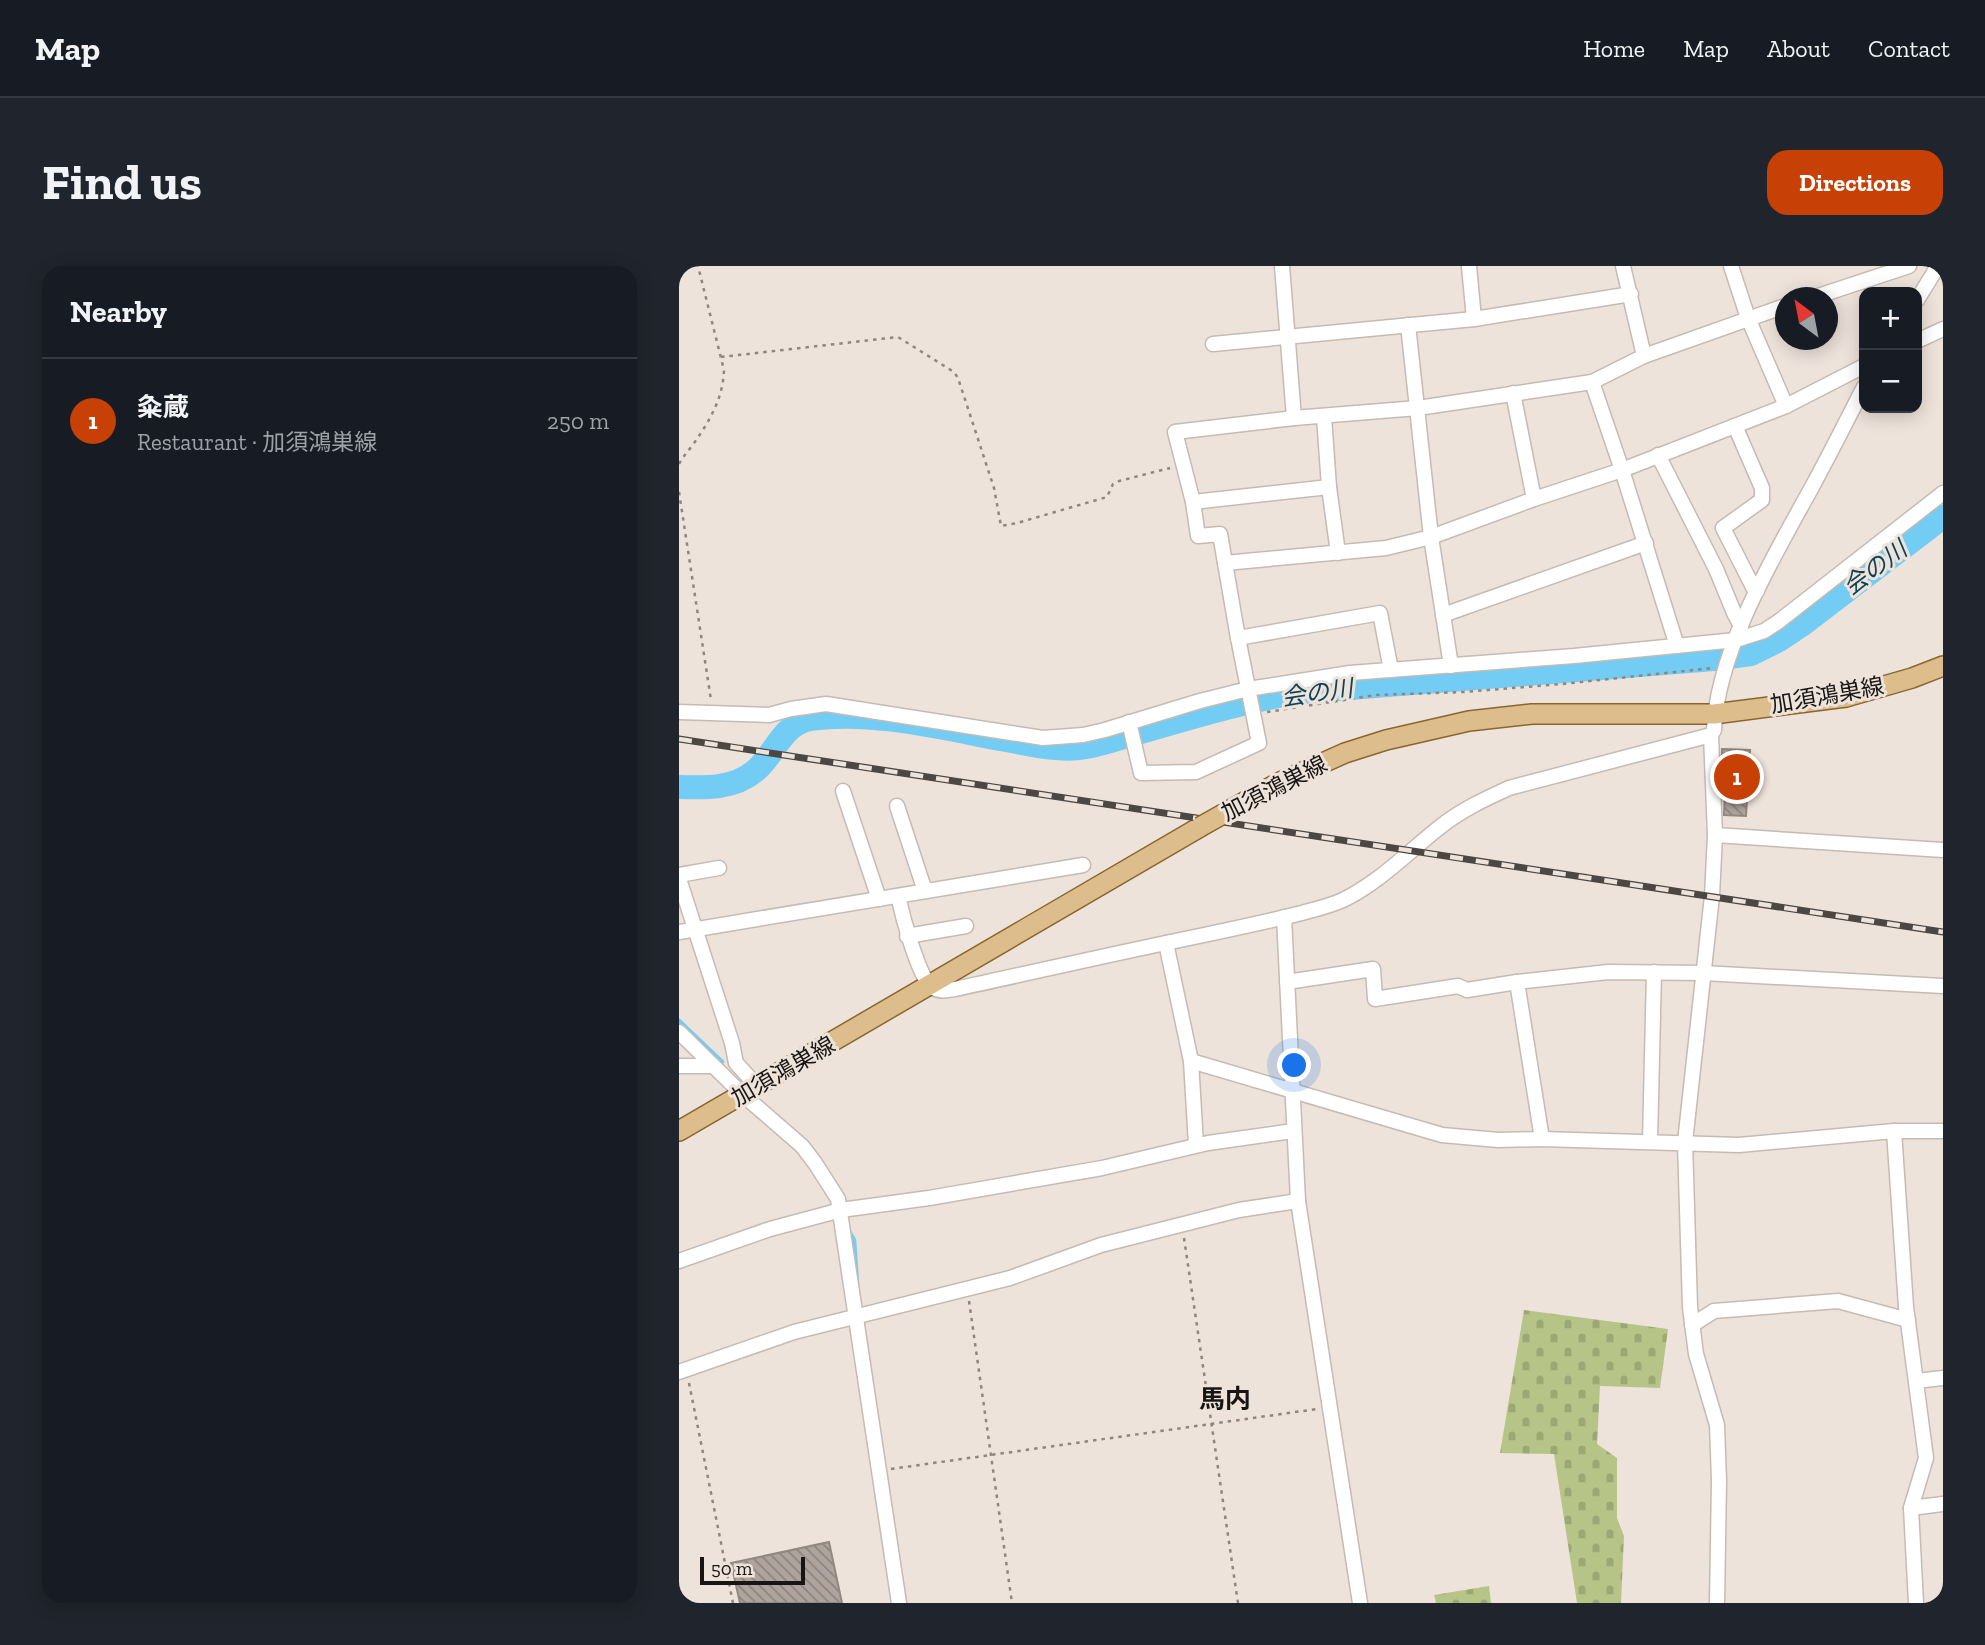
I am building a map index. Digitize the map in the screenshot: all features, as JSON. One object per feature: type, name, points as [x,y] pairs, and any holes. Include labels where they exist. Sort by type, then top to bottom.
[{"type":"main road","name":"加須鴻巣線","points":[[679,1131],[1200,827],[1278,783],[1345,754],[1386,740],[1469,721],[1532,714],[1714,713],[1846,697],[1943,666]]},
{"type":"street","points":[[1282,266],[1294,418]]},
{"type":"street","points":[[1469,266],[1474,319]]},
{"type":"street","points":[[1623,266],[1644,356]]},
{"type":"street","points":[[1731,266],[1748,318],[1786,406]]},
{"type":"street","points":[[1838,289],[1909,266]]},
{"type":"street","points":[[1922,292],[1938,266]]},
{"type":"street","points":[[1213,344],[1474,319],[1631,295]]},
{"type":"street","points":[[1128,723],[1141,773],[1196,772],[1259,743],[1220,534],[1198,536],[1193,502],[1175,432],[1294,418],[1418,408],[1592,382],[1644,356],[1775,309]]},
{"type":"street","points":[[1408,325],[1431,537],[1451,666]]},
{"type":"street","points":[[1922,339],[1943,329]]},
{"type":"street","points":[[1225,563],[1386,548],[1431,537],[1622,470],[1786,406],[1859,369]]},
{"type":"street","points":[[1592,382],[1677,646]]},
{"type":"street","points":[[1513,393],[1534,499]]},
{"type":"street","points":[[1717,1603],[1717,1424],[1696,1354],[1692,1325],[1685,1142],[1712,896],[1715,835],[1711,735],[1714,730],[1718,690],[1737,637],[1782,541],[1859,396]]},
{"type":"street","points":[[1324,416],[1329,487],[1338,553]]},
{"type":"street","points":[[1735,426],[1762,488],[1762,500],[1723,528],[1757,592]]},
{"type":"street","points":[[1658,455],[1716,569],[1735,615],[1737,637]]},
{"type":"street","points":[[1193,502],[1329,487]]},
{"type":"street","points":[[679,712],[769,715],[827,704],[1044,738],[1083,735],[1248,692],[1350,673],[1677,646],[1737,637],[1764,631],[1778,622],[1943,493]]},
{"type":"street","points":[[1443,615],[1646,543]]},
{"type":"street","points":[[1238,638],[1380,612],[1391,670]]},
{"type":"street","points":[[898,896],[907,936],[929,986],[938,990],[955,989],[1284,918],[1342,900],[1393,868],[1439,828],[1468,808],[1509,788],[1711,735]]},
{"type":"street","points":[[843,791],[880,899]]},
{"type":"street","points":[[897,806],[925,891]]},
{"type":"street","points":[[1715,835],[1943,850]]},
{"type":"street","points":[[679,932],[1083,865]]},
{"type":"street","points":[[719,868],[679,877],[736,1063],[749,1090]]},
{"type":"street","points":[[1284,918],[1298,1201],[1360,1603]]},
{"type":"street","points":[[907,936],[967,926]]},
{"type":"street","points":[[1165,943],[1191,1061],[1196,1145]]},
{"type":"street","points":[[1287,982],[1373,969],[1375,999],[1458,986],[1467,989],[1608,972],[1703,973],[1943,986]]},
{"type":"street","points":[[1650,1142],[1654,972]]},
{"type":"street","points":[[1517,982],[1542,1139]]},
{"type":"street","points":[[679,1032],[726,1079],[749,1090],[815,1163],[838,1199],[899,1603]]},
{"type":"street","points":[[1191,1061],[1442,1135],[1498,1140],[1739,1145],[1894,1131],[1943,1131]]},
{"type":"street","points":[[679,1066],[712,1066]]},
{"type":"street","points":[[726,1079],[741,1069]]},
{"type":"street","points":[[679,1261],[770,1229],[841,1210],[929,1198],[1102,1168],[1196,1145],[1293,1131]]},
{"type":"street","points":[[1894,1131],[1908,1320],[1926,1458],[1911,1508],[1916,1603]]},
{"type":"street","points":[[683,1371],[795,1332],[1010,1278],[1101,1245],[1239,1210],[1298,1201]]},
{"type":"street","points":[[1692,1325],[1714,1311],[1838,1301],[1908,1320]]},
{"type":"street","points":[[1916,1381],[1943,1378]]},
{"type":"street","points":[[1911,1508],[1943,1504]]},
{"type":"path","points":[[679,464],[719,402],[723,385],[724,370],[698,266]]},
{"type":"path","points":[[721,356],[898,337],[954,372],[958,378],[994,488],[1001,526],[1107,497],[1113,484],[1119,481],[1183,464]]},
{"type":"path","points":[[679,492],[713,712]]},
{"type":"path","points":[[1253,713],[1376,695],[1464,692],[1562,684],[1726,666]]},
{"type":"path","points":[[1182,1225],[1238,1603]]},
{"type":"path","points":[[967,1289],[1012,1603]]},
{"type":"path","points":[[683,1371],[733,1603]]},
{"type":"path","points":[[881,1471],[1330,1408]]},
{"type":"green space","points":[[1524,1310],[1668,1329],[1660,1388],[1600,1386],[1597,1444],[1617,1458],[1617,1518],[1624,1536],[1621,1603],[1577,1603],[1554,1454],[1500,1453]]},
{"type":"green space","points":[[1489,1586],[1491,1603],[1436,1603],[1434,1595]]},
{"type":"building","points":[[1722,749],[1750,750],[1746,816],[1724,815]]},
{"type":"building","points":[[829,1542],[842,1603],[740,1603],[731,1563]]},
{"type":"waterway","name":"会の川","points":[[679,787],[719,786],[747,777],[762,764],[786,733],[801,722],[811,719],[884,719],[1042,747],[1070,749],[1300,692],[1751,654],[1803,624],[1943,517]]},
{"type":"waterway","points":[[679,1021],[722,1062]]},
{"type":"waterway","points":[[848,1230],[854,1240],[857,1283]]},
{"type":"railway","points":[[679,739],[1943,932]]},
{"type":"place","name":"粂蔵","points":[[1737,777]]},
{"type":"district","name":"馬内","points":[[1225,1399]]}]
